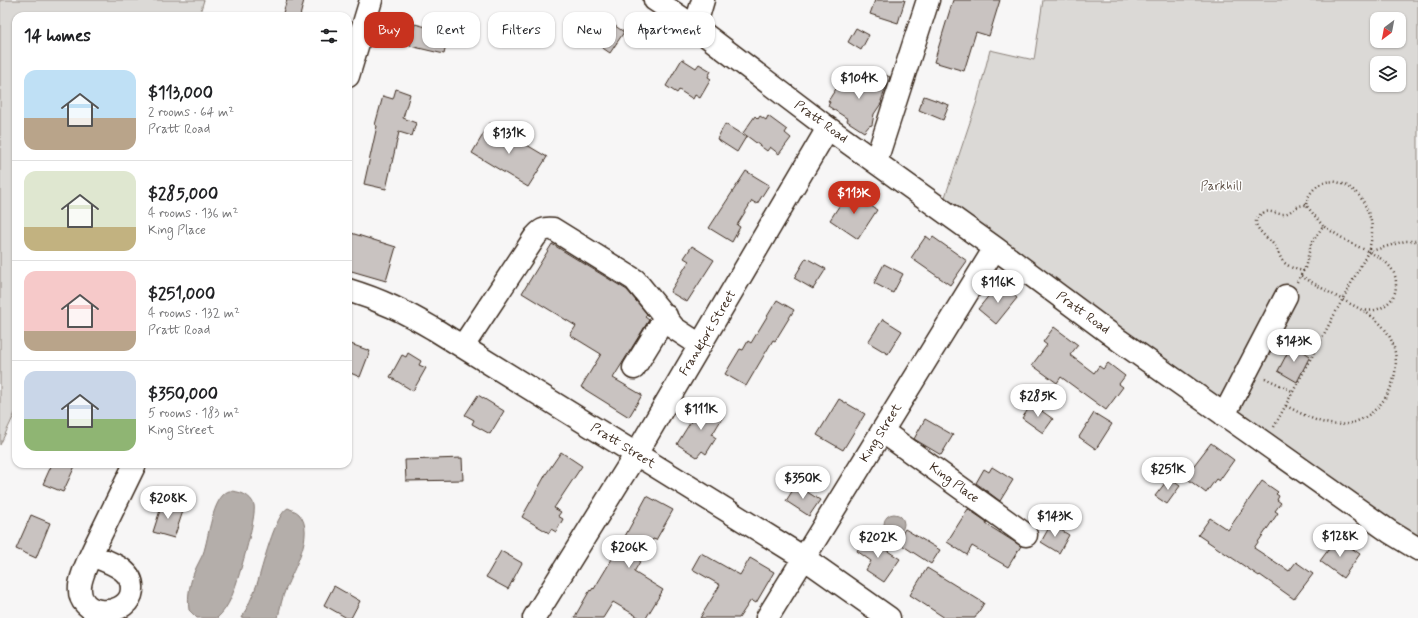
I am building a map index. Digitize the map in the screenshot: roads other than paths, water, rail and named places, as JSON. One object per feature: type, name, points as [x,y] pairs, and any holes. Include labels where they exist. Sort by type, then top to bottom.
[{"type":"street","points":[[352,63],[371,0]]},
{"type":"street","name":"Pratt Road","points":[[655,0],[672,12]]},
{"type":"street","points":[[699,12],[703,0]]},
{"type":"street","points":[[876,161],[928,0]]},
{"type":"street","name":"Pratt Road","points":[[715,43],[828,128],[876,161],[1120,341],[1390,532],[1418,549]]},
{"type":"street","name":"Frankfort Street","points":[[534,618],[636,454],[828,128]]},
{"type":"street","points":[[463,346],[535,236],[540,230],[546,228],[552,229],[635,280],[666,316],[674,328],[700,345]]},
{"type":"street","name":"King Street","points":[[767,618],[995,248]]},
{"type":"street","name":"Pratt Street","points":[[352,291],[372,297],[393,306],[463,346],[804,558],[889,618]]},
{"type":"street","points":[[1224,415],[1286,296]]},
{"type":"street","points":[[634,368],[666,316]]},
{"type":"street","name":"King Place","points":[[882,431],[1026,535]]},
{"type":"street","points":[[91,555],[133,468]]},
{"type":"park label","name":"Parkhill","points":[[1221,186]]}]
